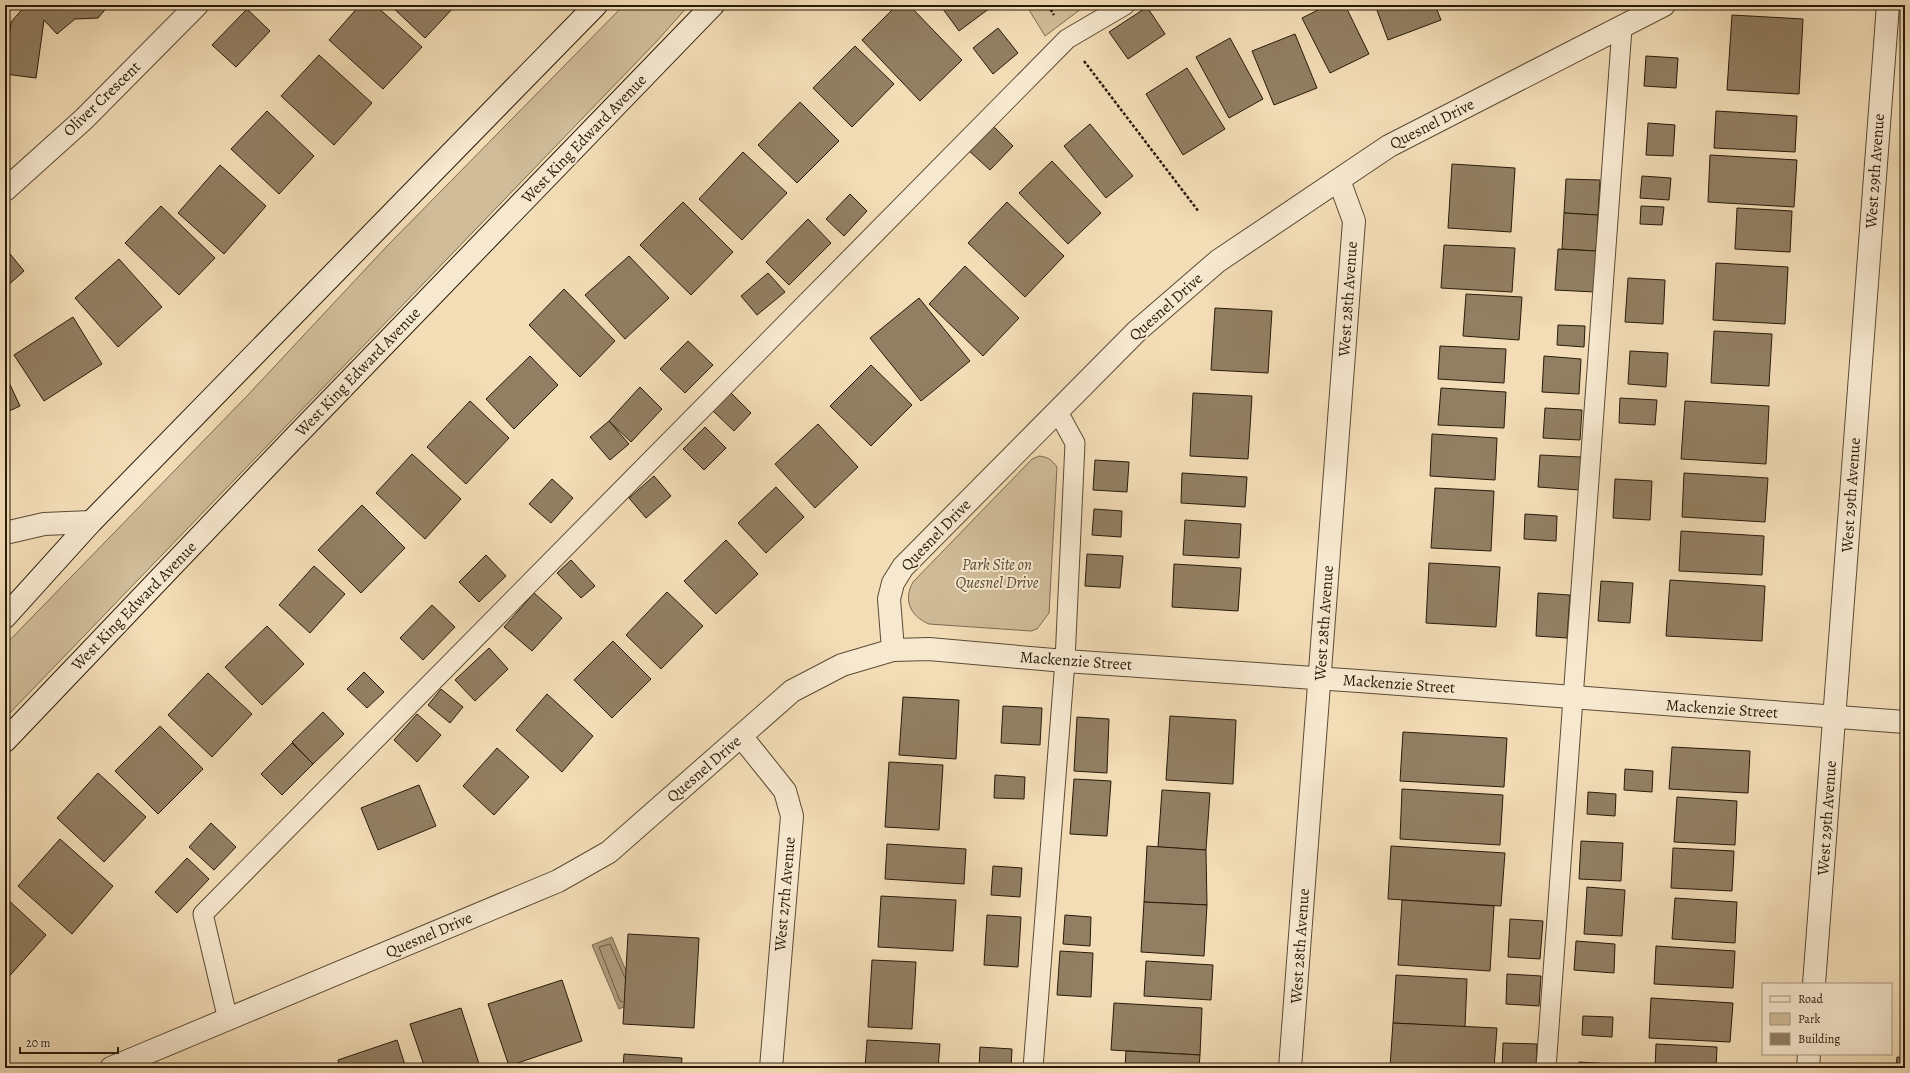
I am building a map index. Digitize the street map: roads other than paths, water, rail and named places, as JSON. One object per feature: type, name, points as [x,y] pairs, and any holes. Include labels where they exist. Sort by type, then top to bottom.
[{"type":"street","name":"Oliver Crescent","points":[[5,190],[84,119],[197,5]]},
{"type":"street","points":[[5,617],[91,522],[596,5]]},
{"type":"street","name":"West King Edward Avenue","points":[[5,741],[292,440],[713,5]]},
{"type":"street","name":"Quesnel Drive","points":[[111,1068],[558,881],[609,852],[792,691],[842,664],[894,650],[889,600],[893,582],[903,567],[1058,412],[1137,330],[1218,261],[1389,146],[1622,28],[1664,5]]},
{"type":"street","name":"West 29th Avenue","points":[[1814,983],[1888,5]]},
{"type":"street","name":"West 28th Avenue","points":[[1290,1068],[1354,221],[1338,180]]},
{"type":"street","points":[[5,533],[44,524],[91,522]]},
{"type":"street","name":"Mackenzie Street","points":[[894,650],[929,649],[1065,661],[1320,678],[1905,722]]},
{"type":"street","name":"West 27th Avenue","points":[[741,736],[785,791],[792,816],[771,1068]]},
{"type":"street","points":[[1808,1068],[1809,1055]]},
{"type":"lane","points":[[228,1020],[202,914],[1067,39],[1125,5]]},
{"type":"lane","points":[[1546,1068],[1622,28]]},
{"type":"lane","points":[[1033,1068],[1065,661],[1075,443],[1058,412]]},
{"type":"water","points":[[612,937],[638,1000],[619,1009],[592,945]]},
{"type":"park label","name":"Park Site on Quesnel Drive","points":[[997,574]]}]
